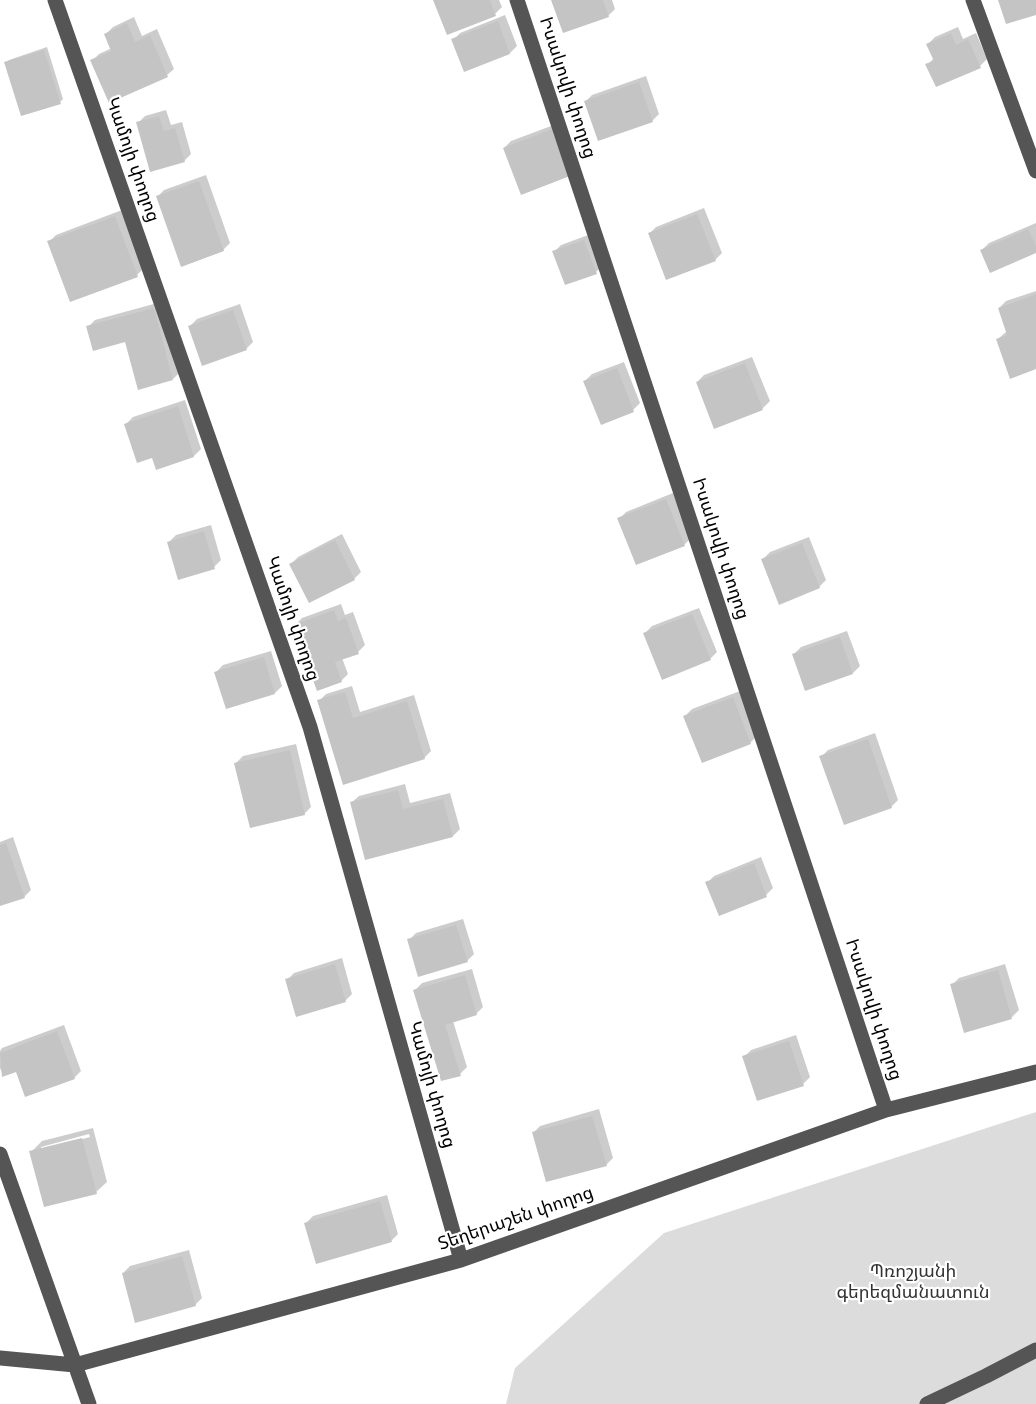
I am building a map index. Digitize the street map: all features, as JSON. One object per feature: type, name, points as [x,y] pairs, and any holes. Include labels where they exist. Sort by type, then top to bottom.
[{"type":"street","name":"Կամոյի փողոց","points":[[55,0],[310,728],[461,1260]]},
{"type":"street","name":"Իսակովի փողոց","points":[[517,0],[886,1110]]},
{"type":"street","points":[[973,0],[1036,171]]},
{"type":"street","name":"Տեղերաշեն փողոց","points":[[0,1358],[75,1365],[461,1260],[886,1110],[1036,1072]]},
{"type":"street","points":[[0,1154],[89,1404]]},
{"type":"street","points":[[927,1404],[1036,1350]]},
{"type":"green space","name":"Պռոշյանի գերեզմանատուն","points":[[1036,1112],[1036,1404],[506,1404],[515,1368],[664,1233]]},
{"type":"building","points":[[433,0],[490,0],[496,16],[447,35]]},
{"type":"building","points":[[551,0],[603,0],[609,17],[563,33]]},
{"type":"building","points":[[998,0],[1036,0],[1036,15],[1006,24]]},
{"type":"building","points":[[498,21],[510,54],[464,72],[451,39]]},
{"type":"building","points":[[127,23],[135,42],[150,35],[168,77],[109,103],[90,60],[111,51],[104,34]]},
{"type":"building","points":[[951,33],[956,45],[968,39],[981,68],[936,87],[925,64],[934,61],[926,44]]},
{"type":"building","points":[[44,50],[61,104],[21,116],[4,62]]},
{"type":"building","points":[[639,82],[653,122],[598,141],[584,101]]},
{"type":"building","points":[[159,116],[164,131],[175,128],[185,162],[150,172],[136,122]]},
{"type":"building","points":[[552,129],[570,176],[521,195],[503,148]]},
{"type":"building","points":[[199,181],[224,251],[181,267],[156,196]]},
{"type":"building","points":[[697,214],[716,261],[666,280],[648,233]]},
{"type":"building","points":[[115,216],[138,277],[70,302],[47,241]]},
{"type":"building","points":[[1028,229],[1036,246],[1036,253],[990,273],[980,250]]},
{"type":"building","points":[[584,240],[597,274],[565,285],[552,251]]},
{"type":"building","points":[[1036,294],[1036,369],[1010,379],[996,339],[1007,335],[998,308]]},
{"type":"building","points":[[154,308],[173,380],[138,390],[125,342],[93,351],[86,326]]},
{"type":"building","points":[[233,310],[247,350],[202,366],[188,326]]},
{"type":"building","points":[[745,363],[763,410],[714,429],[696,382]]},
{"type":"building","points":[[617,368],[634,412],[601,425],[583,381]]},
{"type":"building","points":[[178,406],[194,457],[156,470],[152,458],[137,463],[124,424]]},
{"type":"building","points":[[666,499],[685,546],[636,565],[617,518]]},
{"type":"building","points":[[204,531],[215,569],[178,580],[167,542]]},
{"type":"building","points":[[335,540],[355,580],[309,603],[289,564]]},
{"type":"building","points":[[802,543],[820,588],[779,605],[761,559]]},
{"type":"building","points":[[334,610],[338,621],[346,618],[359,654],[335,662],[342,682],[317,691],[293,625]]},
{"type":"building","points":[[692,614],[711,660],[662,680],[643,633]]},
{"type":"building","points":[[840,637],[853,674],[805,691],[792,654]]},
{"type":"building","points":[[264,657],[275,694],[226,709],[214,672]]},
{"type":"building","points":[[345,692],[353,718],[407,701],[425,759],[343,785],[317,700]]},
{"type":"building","points":[[733,697],[751,744],[702,763],[683,716]]},
{"type":"building","points":[[868,739],[892,808],[844,825],[819,756]]},
{"type":"building","points":[[290,750],[305,815],[250,828],[234,763]]},
{"type":"building","points":[[398,790],[403,809],[443,799],[453,837],[365,860],[350,802]]},
{"type":"building","points":[[6,843],[25,898],[0,906],[0,845]]},
{"type":"building","points":[[754,863],[767,897],[719,916],[705,882]]},
{"type":"building","points":[[456,925],[468,962],[418,977],[407,939]]},
{"type":"building","points":[[335,964],[346,1002],[296,1017],[285,979]]},
{"type":"building","points":[[998,970],[1012,1019],[964,1033],[950,984]]},
{"type":"building","points":[[465,975],[477,1015],[445,1025],[461,1076],[441,1081],[413,990]]},
{"type":"building","points":[[57,1031],[75,1079],[25,1097],[16,1072],[2,1077],[0,1053]]},
{"type":"building","points":[[789,1041],[804,1086],[757,1101],[742,1056]]},
{"type":"building","points":[[592,1116],[607,1166],[546,1182],[532,1132]]},
{"type":"building","points":[[82,1138],[97,1194],[44,1207],[29,1151]]},
{"type":"building","points":[[380,1201],[392,1242],[316,1264],[304,1223]]},
{"type":"building","points":[[182,1256],[196,1306],[135,1323],[122,1273]]}]
